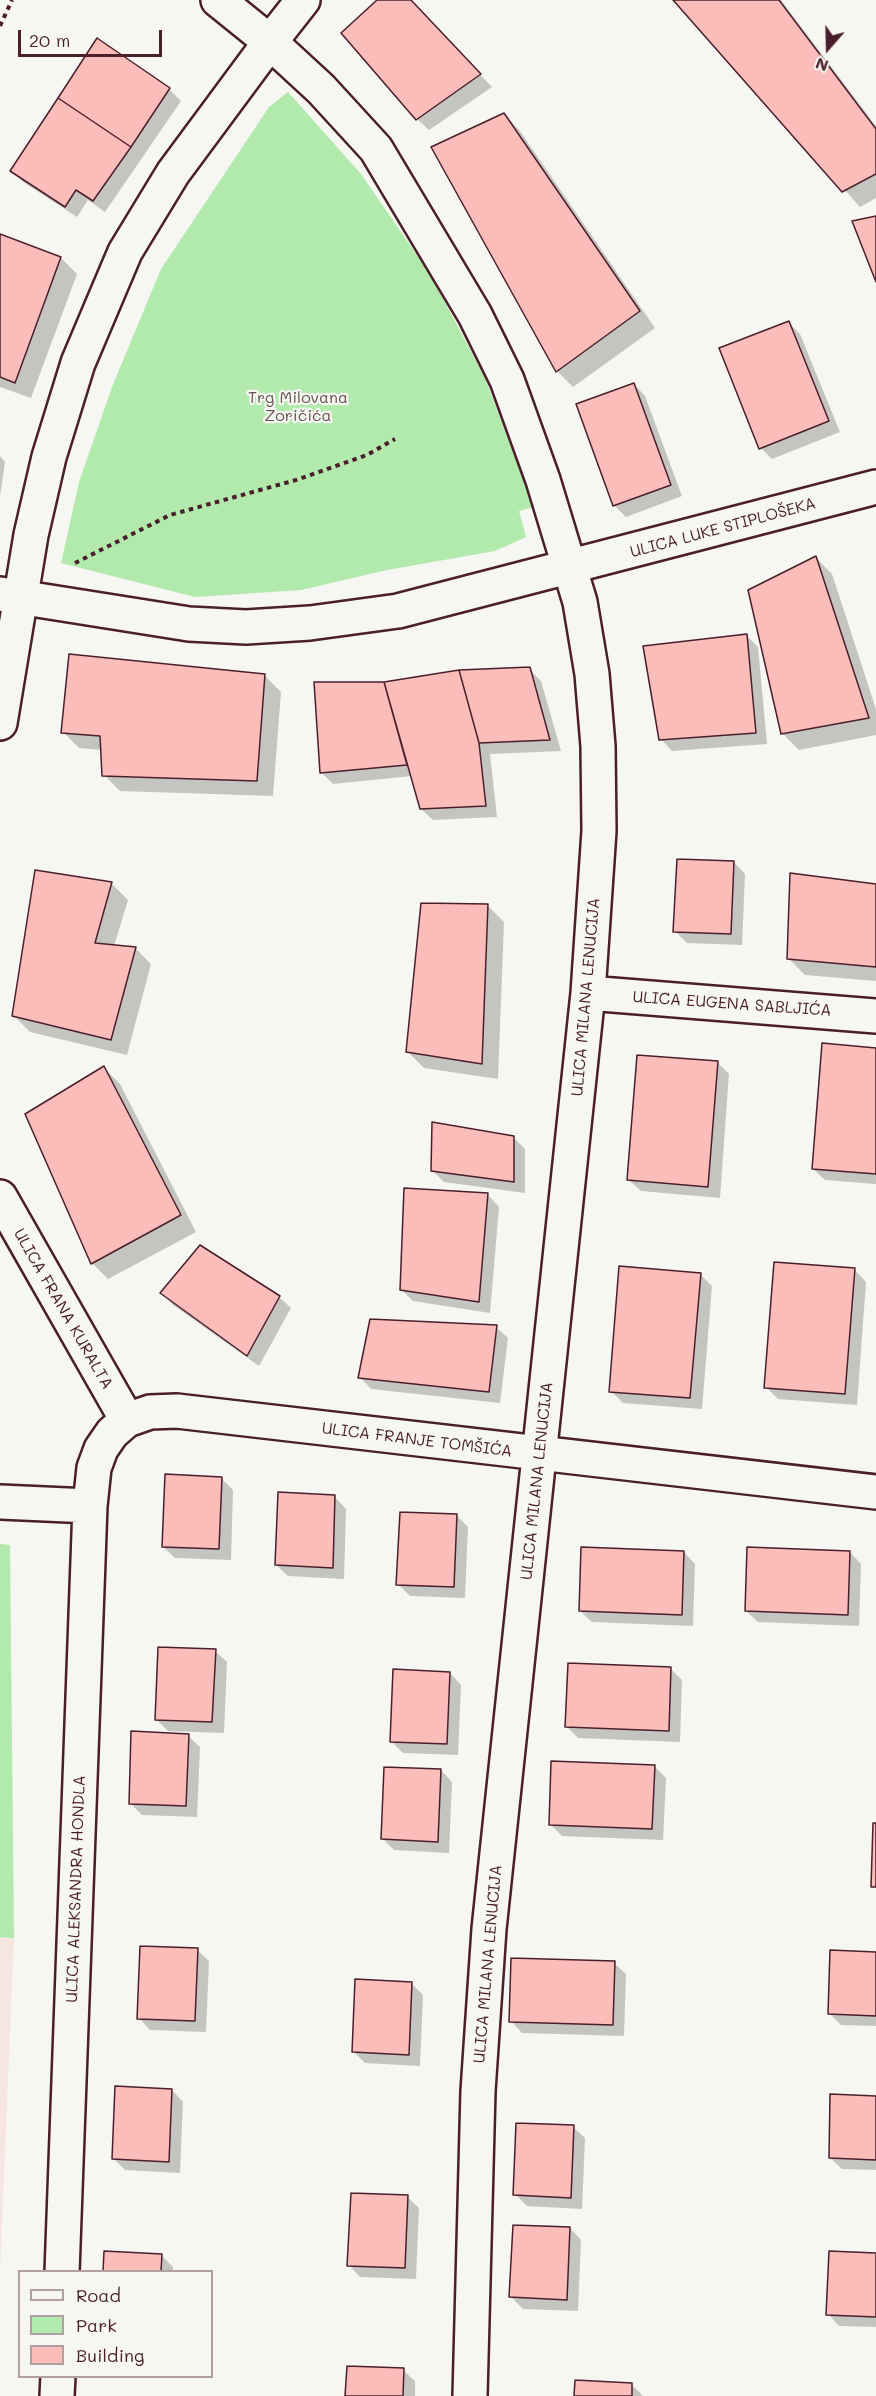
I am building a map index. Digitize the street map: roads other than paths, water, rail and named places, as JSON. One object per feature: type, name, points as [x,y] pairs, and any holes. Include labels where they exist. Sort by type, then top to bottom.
[{"type":"street","points":[[10,595],[189,624],[246,627],[310,623],[398,611],[571,568],[543,480],[507,380],[475,315],[376,149],[321,89],[270,42],[218,0]]},
{"type":"street","points":[[0,723],[10,595],[31,535],[49,457],[78,363],[125,252],[173,173],[303,0]]},
{"type":"street","name":"ULICA LUKE STIPLOŠEKA","points":[[571,568],[876,487]]},
{"type":"street","name":"ULICA MILANA LENUCIJA","points":[[470,2396],[478,2091],[488,1941],[588,993],[599,831],[598,746],[592,674],[584,618],[571,568]]},
{"type":"street","name":"ULICA EUGENA SABLJIĆA","points":[[588,993],[876,1016]]},
{"type":"street","name":"ULICA FRANA KURALTA","points":[[0,1197],[40,1271],[127,1420]]},
{"type":"street","name":"ULICA FRANJE TOMŠIĆA","points":[[127,1420],[150,1412],[177,1412],[876,1491]]},
{"type":"street","points":[[0,1502],[90,1506],[94,1468],[101,1449],[112,1433],[127,1420]]},
{"type":"street","name":"ULICA ALEKSANDRA HONDLA","points":[[62,2270],[90,1506]]},
{"type":"street","points":[[57,2396],[58,2378]]},
{"type":"park label","name":"Trg Milovana Zoričića","points":[[298,407]]}]
